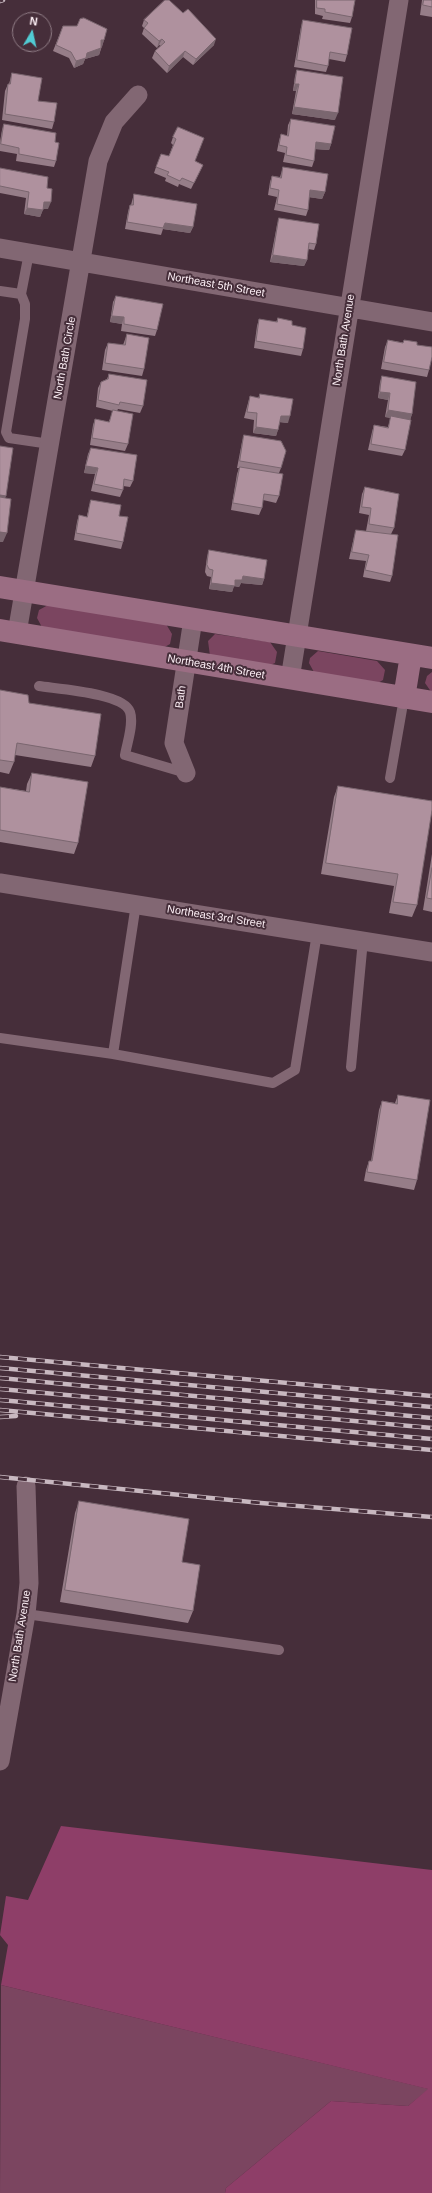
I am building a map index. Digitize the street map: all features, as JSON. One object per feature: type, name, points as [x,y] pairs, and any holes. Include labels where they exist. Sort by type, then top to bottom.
[{"type":"main road","points":[[0,587],[432,658]]},
{"type":"main road","name":"Northeast 4th Street","points":[[8,632],[432,702]]},
{"type":"main road","points":[[404,698],[411,655]]},
{"type":"street","name":"North Bath Avenue","points":[[290,679],[348,308],[399,0]]},
{"type":"street","name":"North Bath Circle","points":[[8,632],[24,591],[98,161],[114,122],[138,95]]},
{"type":"street","name":"Northeast 5th Street","points":[[0,248],[432,322]]},
{"type":"street","name":"Bath","points":[[186,773],[174,743],[185,661],[193,619]]},
{"type":"street","name":"Northeast 3rd Street","points":[[0,883],[432,952]]},
{"type":"street","name":"North Bath Avenue","points":[[0,1761],[26,1614],[28,1583],[26,1486]]},
{"type":"lane","points":[[29,253],[21,294],[25,304],[24,319],[6,432],[10,438],[50,444]]},
{"type":"lane","points":[[0,291],[21,294]]},
{"type":"lane","points":[[39,686],[112,698],[124,703],[130,710],[132,717],[125,755],[186,773]]},
{"type":"lane","points":[[390,778],[404,698]]},
{"type":"lane","points":[[113,1054],[136,904]]},
{"type":"lane","points":[[0,1038],[113,1054],[273,1083],[295,1070],[317,933]]},
{"type":"lane","points":[[351,1067],[363,940]]},
{"type":"lane","points":[[26,1614],[279,1650]]},
{"type":"shaded area","points":[[48,605],[166,624],[172,634],[170,644],[163,648],[43,629],[37,618],[39,610]]},
{"type":"shaded area","points":[[215,634],[270,642],[277,652],[275,663],[268,666],[210,656],[208,641]]},
{"type":"shaded area","points":[[318,651],[377,661],[385,670],[383,680],[376,684],[315,674],[309,663],[310,658]]},
{"type":"shaded area","points":[[432,672],[432,693],[425,683],[427,676]]},
{"type":"shaded area","points":[[61,1826],[432,1870],[432,2193],[225,2193],[226,2188],[331,2101],[408,2106],[428,2089],[1,1985],[8,1945],[0,1935],[6,1896],[28,1900]]},
{"type":"shaded area","points":[[1,1985],[429,2089],[408,2106],[331,2101],[226,2188],[225,2193],[0,2193]]},
{"type":"building","points":[[165,0],[169,0],[183,13],[188,9],[216,39],[196,59],[185,51],[169,66],[155,51],[165,42],[162,39],[159,41],[144,28],[148,23],[144,20]]},
{"type":"building","points":[[317,0],[355,0],[352,17],[325,12],[325,9],[317,8]]},
{"type":"building","points":[[424,0],[432,0],[432,7],[423,5]]},
{"type":"building","points":[[84,18],[107,29],[104,40],[101,40],[101,48],[87,53],[86,58],[76,61],[71,52],[56,45],[63,26],[77,26],[80,19]]},
{"type":"building","points":[[303,20],[352,28],[347,55],[330,52],[328,66],[297,60]]},
{"type":"building","points":[[297,70],[343,77],[338,113],[294,107],[299,84],[295,84]]},
{"type":"building","points":[[12,73],[42,78],[38,101],[57,103],[54,122],[5,114],[8,84],[10,84]]},
{"type":"building","points":[[291,119],[335,126],[331,144],[316,142],[314,161],[286,155],[287,147],[279,145],[281,134],[288,136]]},
{"type":"building","points":[[4,124],[56,133],[55,142],[59,143],[56,161],[19,154],[19,148],[1,144]]},
{"type":"building","points":[[178,127],[204,138],[195,161],[203,165],[194,183],[182,178],[180,181],[167,175],[169,172],[156,167],[161,154],[169,156],[176,139],[173,137]]},
{"type":"building","points":[[283,167],[328,174],[325,192],[310,190],[308,210],[277,204],[279,190],[270,188],[272,176],[281,178]]},
{"type":"building","points":[[0,168],[48,177],[47,188],[52,189],[51,202],[44,202],[43,210],[27,208],[29,192],[0,186]]},
{"type":"building","points":[[134,194],[197,204],[193,227],[165,223],[163,228],[127,222],[130,205],[133,205]]},
{"type":"building","points":[[279,218],[319,224],[316,244],[309,243],[307,260],[273,255]]},
{"type":"building","points":[[116,296],[163,304],[157,330],[124,324],[124,317],[112,316]]},
{"type":"building","points":[[278,318],[292,321],[292,325],[306,328],[303,349],[256,341],[259,319],[277,322]]},
{"type":"building","points":[[127,334],[149,338],[144,369],[105,363],[108,343],[125,345]]},
{"type":"building","points":[[388,340],[403,343],[404,340],[417,342],[417,345],[432,347],[432,357],[429,370],[384,362]]},
{"type":"building","points":[[109,374],[147,380],[143,406],[120,402],[119,405],[98,400],[101,382],[108,379]]},
{"type":"building","points":[[382,376],[416,382],[412,414],[388,410],[390,393],[380,392]]},
{"type":"building","points":[[260,394],[293,399],[290,416],[281,416],[278,430],[256,427],[257,413],[247,412],[250,396],[259,398]]},
{"type":"building","points":[[113,410],[133,414],[128,444],[92,438],[95,419],[109,422]]},
{"type":"building","points":[[391,416],[411,420],[405,450],[371,444],[374,425],[388,428]]},
{"type":"building","points":[[244,435],[281,441],[286,451],[281,468],[240,461]]},
{"type":"building","points":[[0,446],[13,448],[6,496],[0,495]]},
{"type":"building","points":[[91,448],[137,455],[133,481],[124,479],[123,490],[94,484],[98,468],[86,466]]},
{"type":"building","points":[[240,467],[283,474],[279,496],[264,494],[262,508],[233,503]]},
{"type":"building","points":[[365,487],[399,494],[394,528],[369,524],[371,508],[362,507]]},
{"type":"building","points":[[0,497],[11,499],[7,533],[0,532]]},
{"type":"building","points":[[91,500],[121,505],[119,516],[128,517],[123,542],[76,533],[79,515],[87,517]]},
{"type":"building","points":[[356,530],[398,535],[392,576],[365,570],[369,555],[352,552]]},
{"type":"building","points":[[209,550],[267,560],[264,579],[243,576],[242,580],[235,580],[235,586],[211,583],[213,570],[209,569],[207,565]]},
{"type":"building","points":[[0,690],[28,695],[29,703],[101,714],[95,756],[17,743],[14,762],[0,760]]},
{"type":"building","points":[[32,773],[88,782],[78,843],[0,830],[0,787],[29,792]]},
{"type":"building","points":[[338,786],[432,801],[432,810],[417,905],[393,902],[398,874],[326,863]]},
{"type":"building","points":[[432,868],[432,899],[427,898]]},
{"type":"building","points":[[398,1095],[430,1100],[417,1180],[367,1172],[369,1161],[372,1161],[382,1101],[397,1104]]},
{"type":"building","points":[[79,1501],[189,1519],[182,1562],[200,1565],[193,1611],[65,1590]]},
{"type":"railway","points":[[0,1357],[432,1396]]},
{"type":"railway","points":[[0,1368],[432,1407]]},
{"type":"railway","points":[[0,1378],[432,1418]]},
{"type":"railway","points":[[0,1389],[432,1428]]},
{"type":"railway","points":[[0,1400],[432,1439]]},
{"type":"railway","points":[[0,1410],[432,1450]]},
{"type":"railway","points":[[0,1417],[16,1416]]},
{"type":"railway","points":[[0,1477],[261,1503],[432,1517]]}]
